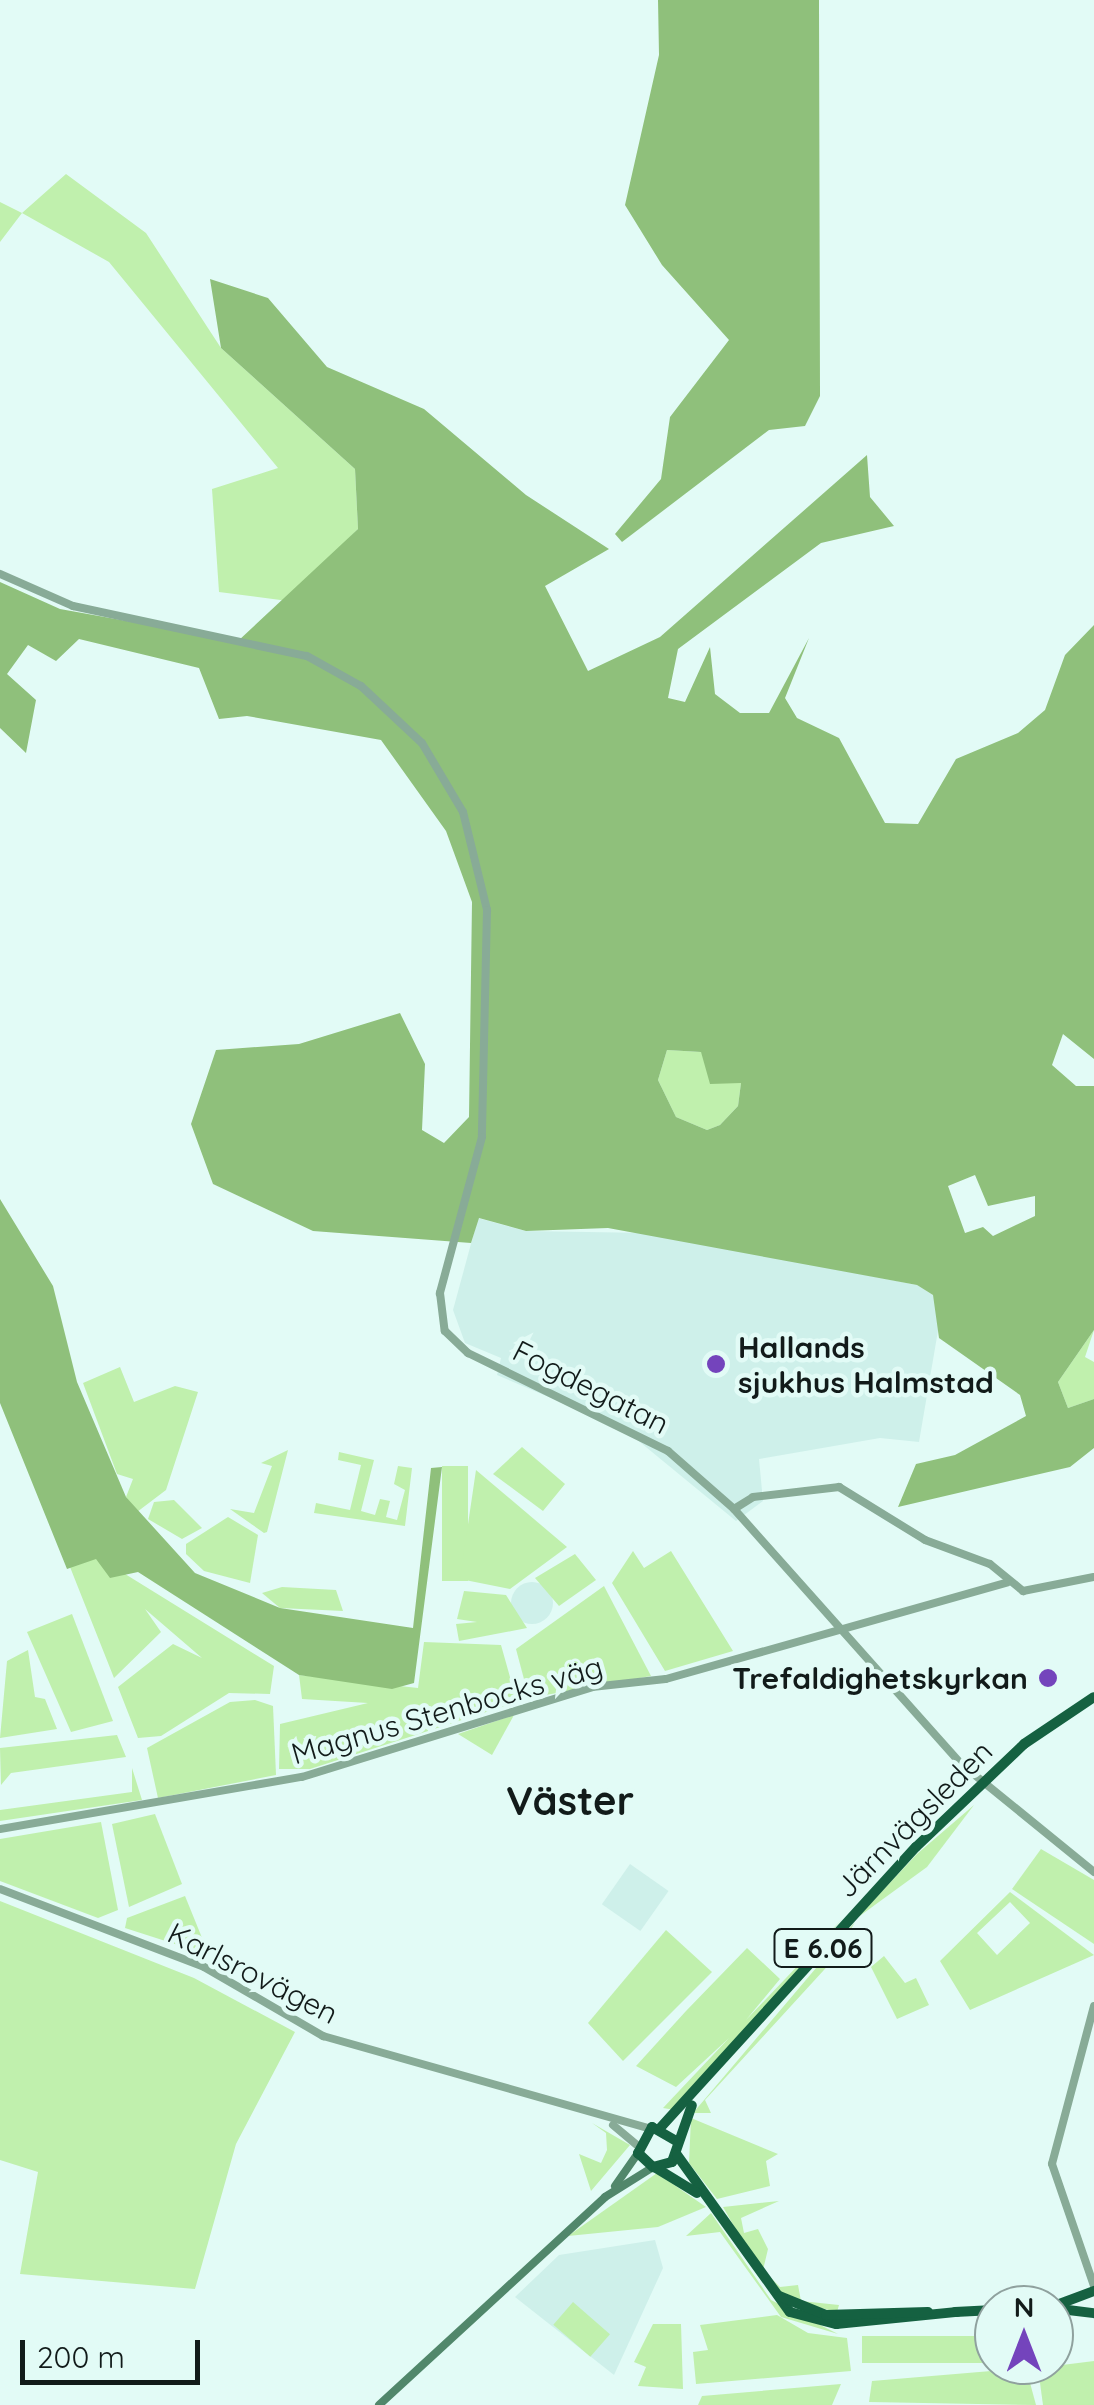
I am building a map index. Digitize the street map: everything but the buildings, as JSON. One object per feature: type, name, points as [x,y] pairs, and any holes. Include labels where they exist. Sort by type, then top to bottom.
[{"type":"highway","name":"Järnvägsleden","points":[[655,2128],[706,2083],[982,1784],[1094,1698]]},
{"type":"highway","name":"Järnvägsleden","points":[[679,2138],[706,2083]]},
{"type":"highway","points":[[655,2128],[679,2138],[704,2192]]},
{"type":"highway","name":"E 6.06","points":[[638,2149],[655,2128]]},
{"type":"highway","name":"E 6.06","points":[[677,2155],[679,2138]]},
{"type":"highway","points":[[638,2149],[654,2167],[716,2211]]},
{"type":"highway","points":[[654,2167],[677,2155],[767,2288],[790,2312],[825,2324],[974,2311]]},
{"type":"main road","points":[[605,2197],[638,2149]]},
{"type":"main road","points":[[379,2405],[605,2197],[654,2167]]},
{"type":"street","name":"Fogdegatan","points":[[0,574],[73,606],[288,648],[379,700],[436,762],[463,812],[484,889],[487,977],[482,1138],[440,1293],[445,1331],[468,1353],[652,1441],[734,1509],[982,1784],[1094,1872]]},
{"type":"street","points":[[734,1509],[754,1497],[848,1489],[1012,1584]]},
{"type":"street","name":"Magnus Stenbocks väg","points":[[0,1830],[295,1779],[592,1687],[666,1679],[838,1627],[1012,1584],[1039,1594],[1094,1577]]},
{"type":"street","name":"Karlsrovägen","points":[[0,1889],[204,1967],[323,2036],[605,2120],[655,2128]]},
{"type":"street","points":[[1094,2006],[1052,2164],[1091,2264],[1094,2288]]},
{"type":"street","name":"Karlsrovägen","points":[[605,2120],[638,2149]]},
{"type":"shaded area","name":"Hallands sjukhus Halmstad","points":[[478,1218],[526,1231],[649,1233],[917,1285],[933,1295],[940,1319],[919,1442],[880,1438],[759,1459],[763,1501],[736,1521],[624,1429],[497,1375],[501,1358],[465,1343],[453,1310]]},
{"type":"shaded area","points":[[532,1582],[547,1588],[553,1603],[547,1618],[532,1624],[517,1618],[511,1603],[517,1588]]},
{"type":"shaded area","points":[[630,1864],[669,1891],[640,1931],[602,1904]]},
{"type":"shaded area","points":[[655,2240],[663,2268],[614,2375],[515,2297],[559,2255]]},
{"type":"green space","points":[[658,0],[819,0],[820,396],[805,426],[769,430],[622,542],[615,534],[661,479],[670,417],[729,340],[662,265],[625,205],[659,55]]},
{"type":"green space","points":[[66,174],[146,233],[221,348],[355,469],[358,529],[288,601],[219,592],[212,489],[278,468],[109,262],[22,213]]},
{"type":"green space","points":[[0,202],[22,213],[0,242]]},
{"type":"green space","points":[[210,279],[268,298],[327,367],[424,409],[526,495],[609,549],[545,586],[588,671],[660,637],[867,455],[870,497],[894,526],[821,543],[678,649],[668,698],[685,702],[710,647],[715,694],[740,713],[769,713],[809,638],[785,698],[797,718],[839,738],[885,823],[918,824],[956,759],[1018,733],[1045,710],[1065,655],[1094,625],[1094,1059],[1063,1034],[1052,1065],[1076,1086],[1094,1086],[1094,1330],[1058,1382],[1068,1408],[1094,1399],[1094,1448],[1070,1467],[898,1507],[916,1464],[955,1455],[1026,1416],[1020,1395],[939,1338],[933,1295],[917,1285],[608,1228],[526,1231],[479,1218],[471,1243],[313,1231],[213,1184],[191,1124],[216,1050],[299,1044],[400,1013],[425,1064],[422,1130],[444,1143],[469,1117],[472,902],[446,831],[381,740],[247,716],[219,719],[199,668],[79,639],[56,661],[28,645],[7,674],[36,700],[26,753],[0,728],[0,582],[60,609],[238,641],[358,529],[355,469],[221,348]],"holes":[[[667,1050],[701,1052],[710,1084],[741,1083],[738,1106],[720,1125],[707,1130],[676,1117],[658,1080]],[[975,1175],[988,1206],[1035,1196],[1035,1216],[993,1236],[983,1227],[965,1233],[948,1186]]]},
{"type":"green space","points":[[667,1050],[701,1052],[741,1083],[738,1106],[720,1125],[707,1130],[676,1117],[658,1080]]},
{"type":"green space","points":[[0,1199],[53,1286],[77,1382],[126,1497],[195,1573],[280,1608],[413,1628],[431,1468],[442,1467],[414,1683],[392,1689],[299,1675],[138,1572],[110,1578],[96,1559],[67,1569],[0,1403]]},
{"type":"green space","points":[[1094,1330],[1085,1357],[1094,1362],[1094,1399],[1068,1408],[1058,1382]]},
{"type":"green space","points":[[120,1367],[134,1402],[175,1386],[198,1392],[166,1490],[137,1512],[126,1497],[133,1479],[117,1474],[83,1383]]},
{"type":"green space","points":[[522,1447],[565,1484],[543,1511],[493,1474]]},
{"type":"green space","points":[[288,1450],[264,1533],[230,1509],[254,1513],[272,1466],[261,1463]]},
{"type":"green space","points":[[339,1452],[374,1460],[361,1511],[375,1515],[380,1499],[390,1501],[386,1517],[397,1520],[405,1490],[394,1484],[398,1466],[412,1468],[405,1526],[314,1513],[316,1503],[350,1510],[361,1465],[338,1460]]},
{"type":"green space","points":[[442,1466],[468,1466],[468,1581],[442,1581]]},
{"type":"green space","points":[[476,1470],[567,1547],[510,1589],[460,1579]]},
{"type":"green space","points":[[174,1500],[202,1528],[182,1539],[148,1519],[154,1502]]},
{"type":"green space","points":[[228,1517],[258,1535],[250,1583],[204,1571],[186,1554],[186,1544]]},
{"type":"green space","points":[[633,1551],[644,1568],[671,1551],[733,1651],[665,1671],[612,1583]]},
{"type":"green space","points":[[575,1554],[596,1580],[559,1606],[535,1578]]},
{"type":"green space","points":[[96,1556],[274,1666],[270,1694],[229,1693],[161,1736],[138,1738],[118,1687],[173,1644],[202,1658],[145,1609],[161,1632],[114,1678],[70,1567]]},
{"type":"green space","points":[[604,1586],[651,1676],[529,1698],[516,1649]]},
{"type":"green space","points":[[282,1587],[336,1590],[343,1611],[280,1608],[262,1593]]},
{"type":"green space","points":[[464,1591],[506,1595],[527,1628],[459,1641],[456,1624],[477,1622],[457,1619]]},
{"type":"green space","points":[[72,1614],[113,1721],[71,1732],[27,1632]]},
{"type":"green space","points":[[424,1642],[501,1645],[517,1702],[431,1730],[423,1709],[428,1731],[310,1769],[279,1769],[280,1724],[368,1703],[302,1699],[299,1675],[418,1688]]},
{"type":"green space","points":[[28,1650],[35,1697],[45,1699],[57,1729],[0,1738],[7,1661]]},
{"type":"green space","points":[[255,1700],[273,1706],[276,1775],[158,1798],[147,1748],[230,1702]]},
{"type":"green space","points":[[514,1715],[492,1755],[458,1734]]},
{"type":"green space","points":[[117,1735],[126,1757],[11,1773],[1,1785],[0,1748]]},
{"type":"green space","points":[[132,1768],[142,1800],[0,1821],[0,1810],[132,1792]]},
{"type":"green space","points":[[974,1805],[927,1867],[857,1918],[917,1854]]},
{"type":"green space","points":[[155,1814],[182,1884],[129,1907],[112,1824]]},
{"type":"green space","points":[[101,1822],[118,1910],[98,1918],[0,1881],[0,1839]]},
{"type":"green space","points":[[1041,1849],[1094,1880],[1094,1944],[1012,1889]]},
{"type":"green space","points":[[1010,1892],[1094,1955],[970,2010],[940,1961]],"holes":[[[1010,1902],[1030,1923],[997,1955],[977,1933]]]},
{"type":"green space","points":[[185,1896],[209,1955],[125,1928],[127,1918]]},
{"type":"green space","points":[[0,1901],[194,1978],[295,2032],[236,2144],[195,2289],[20,2274],[38,2172],[0,2160]]},
{"type":"green space","points":[[843,1918],[675,2110],[663,2108],[729,2038],[676,2087],[636,2066],[686,2011],[747,1948],[780,1979],[746,2020]]},
{"type":"green space","points":[[855,1922],[834,1959],[705,2100],[711,2113],[693,2113]]},
{"type":"green space","points":[[666,1930],[712,1972],[623,2061],[588,2023]]},
{"type":"green space","points":[[884,1956],[905,1983],[916,1978],[929,2005],[897,2019],[871,1967]]},
{"type":"green space","points":[[691,2118],[778,2154],[766,2161],[770,2186],[717,2199],[689,2163]]},
{"type":"green space","points":[[592,2123],[630,2145],[591,2191],[579,2154],[601,2163],[607,2150],[606,2133]]},
{"type":"green space","points":[[657,2173],[706,2207],[658,2227],[568,2236]]},
{"type":"green space","points":[[779,2201],[741,2218],[744,2233],[758,2229],[768,2249],[763,2270],[780,2287],[798,2285],[801,2301],[839,2305],[837,2312],[789,2300],[758,2268],[723,2207]]},
{"type":"green space","points":[[711,2213],[771,2300],[838,2334],[781,2317],[720,2232],[686,2236]]},
{"type":"green space","points":[[573,2302],[610,2334],[590,2357],[553,2325]]},
{"type":"green space","points":[[777,2315],[808,2333],[847,2338],[851,2371],[696,2384],[693,2352],[708,2350],[700,2325]]},
{"type":"green space","points":[[653,2324],[681,2324],[683,2389],[638,2386],[646,2367],[634,2362]]},
{"type":"green space","points":[[862,2336],[974,2336],[974,2363],[862,2363]]},
{"type":"green space","points":[[1094,2361],[1094,2405],[1043,2405],[1040,2385],[1074,2385],[1074,2364]]},
{"type":"green space","points":[[974,2372],[974,2385],[1031,2385],[1036,2405],[869,2402],[872,2381]]},
{"type":"green space","points":[[841,2384],[832,2405],[698,2405],[702,2396]]},
{"type":"place","name":"Hallands sjukhus Halmstad","points":[[716,1364]]},
{"type":"place","name":"Trefaldighetskyrkan","points":[[1048,1678]]},
{"type":"district","name":"Väster","points":[[570,1800]]}]
